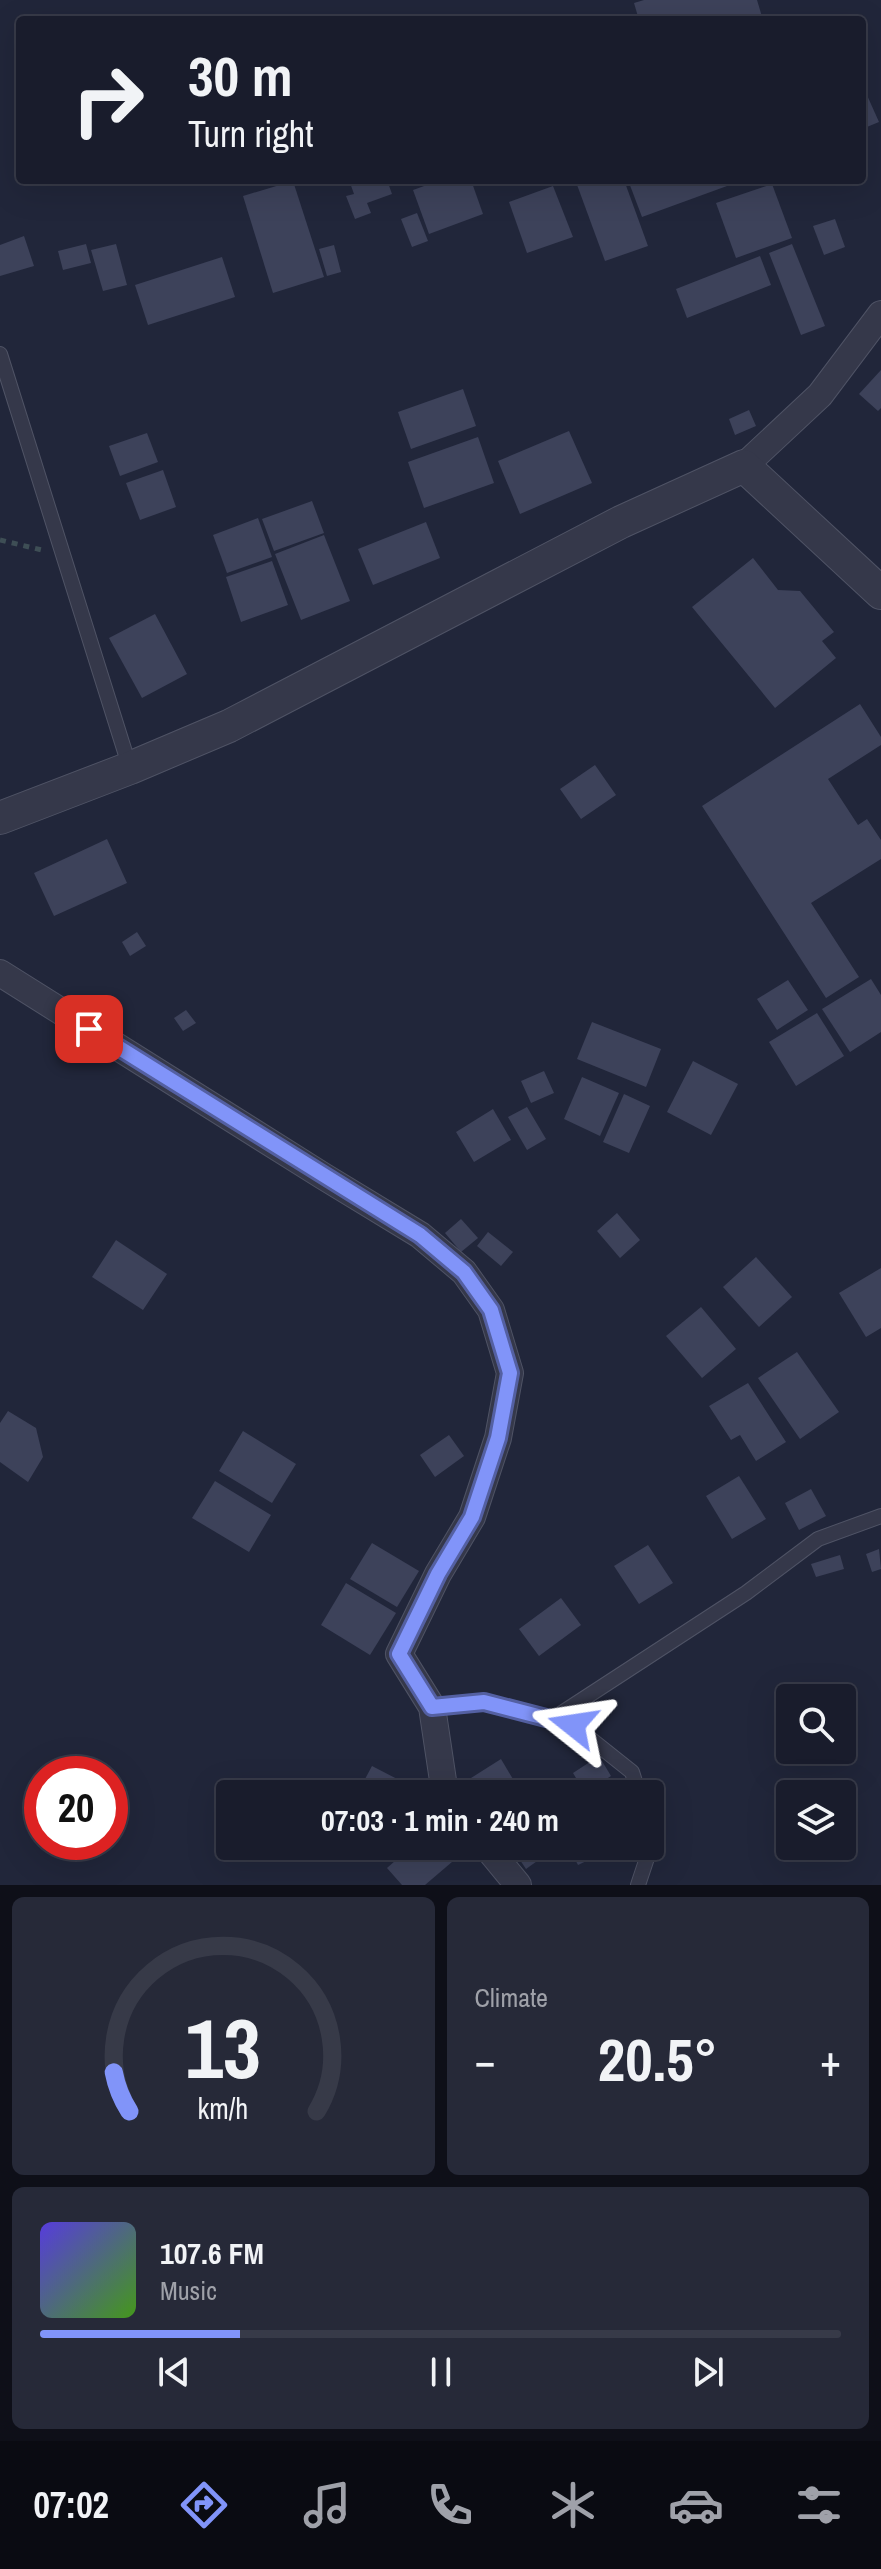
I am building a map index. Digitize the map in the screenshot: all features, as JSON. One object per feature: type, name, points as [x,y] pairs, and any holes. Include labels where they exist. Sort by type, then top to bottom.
[{"type":"street","points":[[0,818],[229,726],[621,522],[744,466],[820,395],[881,314]]},
{"type":"street","points":[[744,466],[881,593]]},
{"type":"street","points":[[0,973],[420,1235],[464,1272],[491,1310],[510,1373],[498,1438],[472,1517],[438,1574],[399,1654],[432,1707],[443,1780]]},
{"type":"street","points":[[497,1860],[518,1885]]},
{"type":"lane","points":[[0,354],[130,768]]},
{"type":"lane","points":[[551,1720],[746,1593],[818,1539],[881,1516]]},
{"type":"lane","points":[[432,1707],[484,1702],[573,1725],[632,1772],[635,1780]]},
{"type":"lane","points":[[638,1885],[646,1860]]},
{"type":"path","points":[[0,540],[64,555]]},
{"type":"building","points":[[644,0],[757,0],[762,16],[638,16],[634,3]]},
{"type":"building","points":[[866,93],[879,122],[866,127]]},
{"type":"building","points":[[283,184],[294,184],[324,277],[273,293],[243,196]]},
{"type":"building","points":[[350,184],[388,184],[392,194],[367,203],[371,213],[355,219],[346,196],[354,194]]},
{"type":"building","points":[[430,184],[472,184],[483,214],[429,234],[413,190]]},
{"type":"building","points":[[577,184],[625,184],[648,246],[605,261]]},
{"type":"building","points":[[630,184],[727,186],[642,217]]},
{"type":"building","points":[[772,184],[792,238],[736,258],[716,203]]},
{"type":"building","points":[[553,186],[573,237],[527,253],[509,202]]},
{"type":"building","points":[[417,213],[428,241],[412,247],[401,219]]},
{"type":"building","points":[[835,219],[845,247],[824,255],[813,226]]},
{"type":"building","points":[[24,236],[34,266],[0,276],[0,245]]},
{"type":"building","points":[[86,244],[91,263],[63,270],[58,251]]},
{"type":"building","points":[[116,244],[127,285],[103,291],[91,250]]},
{"type":"building","points":[[792,244],[825,326],[801,335],[769,253]]},
{"type":"building","points":[[334,245],[341,272],[327,276],[319,249]]},
{"type":"building","points":[[760,256],[771,285],[687,318],[676,289]]},
{"type":"building","points":[[222,257],[235,297],[148,325],[135,285]]},
{"type":"building","points":[[881,370],[881,408],[878,411],[859,394]]},
{"type":"building","points":[[463,389],[476,426],[411,449],[398,412]]},
{"type":"building","points":[[749,410],[756,426],[735,435],[729,419]]},
{"type":"building","points":[[569,431],[592,483],[520,514],[498,461]]},
{"type":"building","points":[[147,433],[158,462],[120,476],[109,446]]},
{"type":"building","points":[[478,437],[494,483],[424,508],[408,462]]},
{"type":"building","points":[[163,470],[176,507],[140,520],[126,483]]},
{"type":"building","points":[[312,501],[324,533],[274,551],[262,519]]},
{"type":"building","points":[[258,518],[272,557],[227,573],[213,535]]},
{"type":"building","points":[[426,522],[440,558],[373,585],[358,549]]},
{"type":"building","points":[[324,535],[350,601],[301,620],[275,554]]},
{"type":"building","points":[[753,558],[778,590],[800,591],[834,632],[822,641],[836,658],[775,708],[692,607]]},
{"type":"building","points":[[272,561],[288,605],[241,622],[226,577]]},
{"type":"building","points":[[155,614],[187,674],[142,698],[109,638]]},
{"type":"building","points":[[860,704],[881,737],[881,745],[828,779],[858,825],[867,819],[881,840],[881,859],[811,903],[859,977],[826,998],[702,806]]},
{"type":"building","points":[[595,765],[616,795],[581,819],[560,789]]},
{"type":"building","points":[[107,839],[127,883],[54,916],[34,873]]},
{"type":"building","points":[[137,932],[146,946],[130,956],[122,942]]},
{"type":"building","points":[[871,979],[881,995],[881,1032],[850,1052],[822,1009]]},
{"type":"building","points":[[788,980],[808,1010],[777,1030],[757,999]]},
{"type":"building","points":[[186,1010],[196,1023],[183,1031],[174,1018]]},
{"type":"building","points":[[817,1013],[844,1056],[796,1086],[769,1042]]},
{"type":"building","points":[[592,1022],[661,1049],[646,1087],[577,1059]]},
{"type":"building","points":[[693,1061],[738,1084],[711,1135],[667,1112]]},
{"type":"building","points":[[544,1071],[554,1093],[531,1103],[521,1081]]},
{"type":"building","points":[[582,1077],[619,1093],[600,1136],[564,1119]]},
{"type":"building","points":[[624,1094],[650,1106],[629,1153],[603,1142]]},
{"type":"building","points":[[527,1107],[546,1139],[527,1150],[508,1117]]},
{"type":"building","points":[[493,1109],[511,1140],[474,1162],[456,1132]]},
{"type":"building","points":[[617,1213],[640,1240],[620,1258],[597,1231]]},
{"type":"building","points":[[461,1219],[478,1238],[461,1252],[445,1233]]},
{"type":"building","points":[[488,1232],[513,1252],[501,1266],[477,1246]]},
{"type":"building","points":[[116,1240],[167,1274],[143,1310],[92,1277]]},
{"type":"building","points":[[756,1257],[792,1297],[759,1327],[723,1287]]},
{"type":"building","points":[[881,1268],[881,1328],[866,1337],[839,1293]]},
{"type":"building","points":[[701,1307],[736,1349],[702,1378],[666,1336]]},
{"type":"building","points":[[797,1352],[839,1412],[800,1439],[758,1378]]},
{"type":"building","points":[[748,1383],[786,1442],[756,1461],[740,1435],[731,1440],[709,1406]]},
{"type":"building","points":[[8,1411],[36,1428],[43,1457],[28,1482],[0,1462],[0,1423]]},
{"type":"building","points":[[243,1431],[296,1464],[272,1503],[219,1471]]},
{"type":"building","points":[[449,1435],[464,1456],[435,1477],[420,1455]]},
{"type":"building","points":[[739,1476],[766,1519],[732,1539],[706,1496]]},
{"type":"building","points":[[215,1481],[271,1515],[249,1552],[192,1518]]},
{"type":"building","points":[[811,1489],[826,1516],[799,1530],[785,1503]]},
{"type":"building","points":[[372,1543],[419,1571],[397,1607],[350,1579]]},
{"type":"building","points":[[648,1545],[673,1583],[639,1604],[614,1566]]},
{"type":"building","points":[[879,1549],[881,1569],[872,1572],[866,1554]]},
{"type":"building","points":[[840,1555],[844,1569],[816,1577],[811,1564]]},
{"type":"building","points":[[346,1583],[396,1613],[370,1655],[321,1625]]},
{"type":"building","points":[[561,1598],[581,1625],[539,1656],[519,1629]]},
{"type":"building","points":[[599,1756],[611,1776],[605,1780],[577,1780],[573,1773]]},
{"type":"building","points":[[501,1759],[513,1780],[468,1780]]},
{"type":"building","points":[[372,1766],[399,1780],[364,1780]]},
{"type":"building","points":[[396,1860],[454,1860],[425,1885],[402,1885],[387,1868]]},
{"type":"building","points":[[520,1860],[539,1860],[526,1869]]},
{"type":"route","points":[[89,1029],[420,1235],[464,1272],[491,1310],[510,1373],[498,1438],[472,1517],[438,1574],[399,1654],[432,1707],[484,1702],[573,1725]]}]
